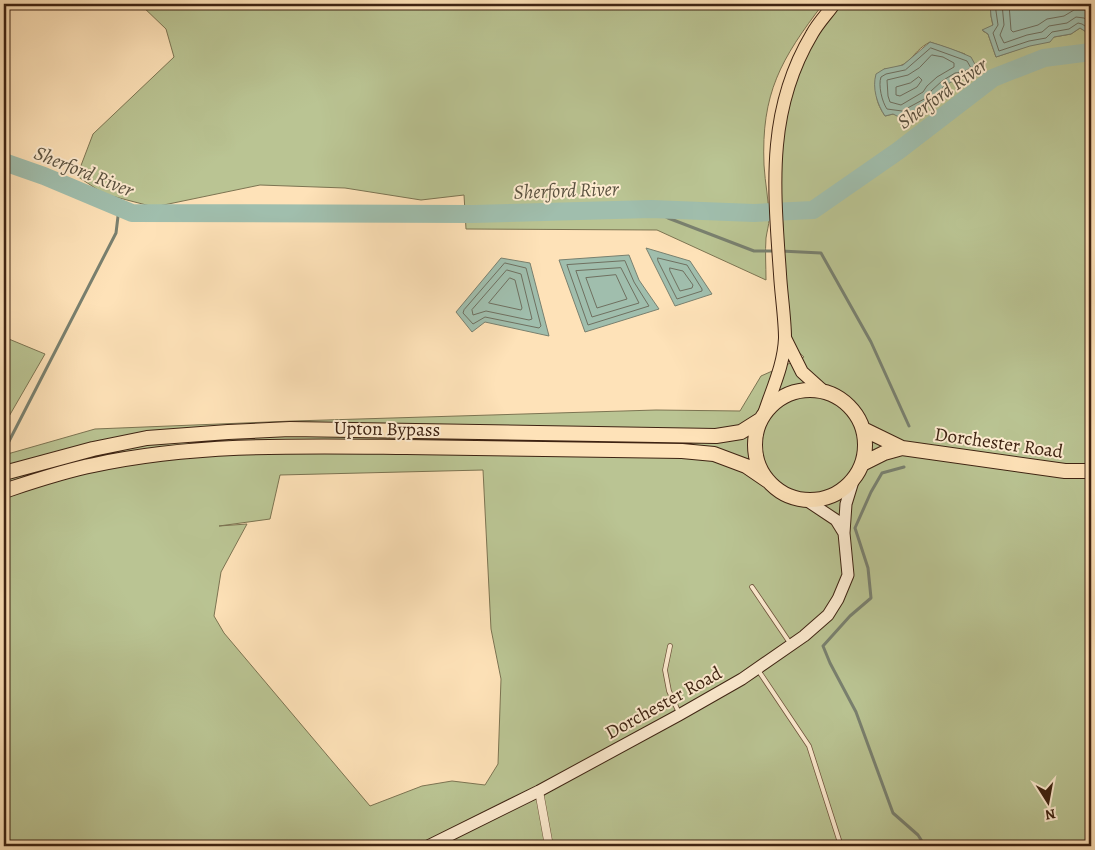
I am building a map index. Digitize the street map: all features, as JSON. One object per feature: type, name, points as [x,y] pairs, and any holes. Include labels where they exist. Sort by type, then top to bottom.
[{"type":"highway","points":[[804,390],[822,390],[848,404],[864,429],[866,447],[862,464],[854,478],[841,491],[824,498],[806,500],[785,494],[768,481],[758,464],[754,445],[756,432],[763,415],[776,400],[786,394],[804,390]]},
{"type":"highway","name":"Upton Bypass","points":[[4,473],[93,448],[146,438],[290,429],[716,436],[741,432],[763,415]]},
{"type":"highway","name":"Dorchester Road","points":[[864,429],[902,448],[1066,471],[1091,472]]},
{"type":"highway","name":"Upton Bypass","points":[[4,491],[50,475],[142,456],[218,449],[288,446],[682,451],[714,454],[746,466],[768,481]]},
{"type":"highway","name":"Dorchester Road","points":[[862,464],[884,453],[902,448]]},
{"type":"main road","points":[[763,415],[779,374],[785,338],[775,201],[775,155],[779,117],[790,80],[812,33],[834,4]]},
{"type":"main road","points":[[785,338],[800,370],[822,390]]},
{"type":"main road","name":"Dorchester Road","points":[[428,846],[540,791],[680,715],[742,679],[791,645],[828,615],[848,575],[844,533],[846,504],[854,478]]},
{"type":"main road","points":[[806,500],[836,520],[844,533]]},
{"type":"street","points":[[540,791],[549,846]]},
{"type":"lane","points":[[752,587],[791,645]]},
{"type":"lane","points":[[670,646],[665,670],[669,691],[680,715]]},
{"type":"lane","points":[[757,668],[809,746],[841,846]]},
{"type":"green space","points":[[140,4],[823,4],[785,60],[770,97],[764,140],[764,165],[769,219],[766,238],[766,280],[657,230],[466,229],[464,195],[421,200],[345,188],[260,185],[154,207],[104,194],[77,176],[93,134],[174,57],[166,29]]},
{"type":"green space","points":[[841,4],[990,4],[993,26],[983,31],[988,34],[996,57],[1054,37],[1071,34],[1080,28],[1091,35],[1091,846],[4,846],[4,455],[95,429],[656,410],[740,411],[761,376],[804,357],[794,348],[791,334],[780,173],[782,134],[795,79],[816,37]],"holes":[[[930,42],[965,54],[965,77],[957,78],[944,86],[935,94],[932,101],[905,116],[893,114],[885,116],[877,98],[877,87],[884,69],[901,65]],[[483,470],[491,629],[501,679],[498,764],[485,785],[452,781],[422,786],[370,806],[224,633],[214,616],[221,572],[247,524],[219,526],[270,519],[280,475]]]},
{"type":"green space","points":[[4,337],[45,354],[4,425]]},
{"type":"water","points":[[990,4],[1091,4],[1091,35],[1080,28],[1071,34],[1054,37],[1050,42],[996,57],[988,34],[982,30],[993,25]]},
{"type":"water","points":[[930,42],[971,57],[978,70],[946,85],[932,100],[910,113],[899,117],[893,114],[885,116],[876,96],[876,74],[884,69],[903,65]]},
{"type":"water","points":[[646,248],[690,261],[712,294],[675,306]]},
{"type":"water","points":[[629,255],[639,280],[659,309],[585,332],[559,260]]},
{"type":"water","points":[[501,258],[530,263],[549,336],[485,322],[472,332],[456,312]]},
{"type":"waterway","name":"Sherford River","points":[[4,162],[44,176],[132,213],[473,214],[651,209],[754,213],[813,210],[898,151],[993,78],[1044,58],[1091,52]]},
{"type":"waterway","points":[[4,451],[116,233],[119,208]]},
{"type":"waterway","points":[[651,209],[668,218],[754,251],[775,251]]},
{"type":"waterway","points":[[781,251],[821,253],[871,342],[909,426]]},
{"type":"waterway","points":[[904,467],[882,473],[871,492],[855,528],[868,568],[871,598],[850,616],[823,646],[856,712],[893,813],[918,835],[925,846]]}]
